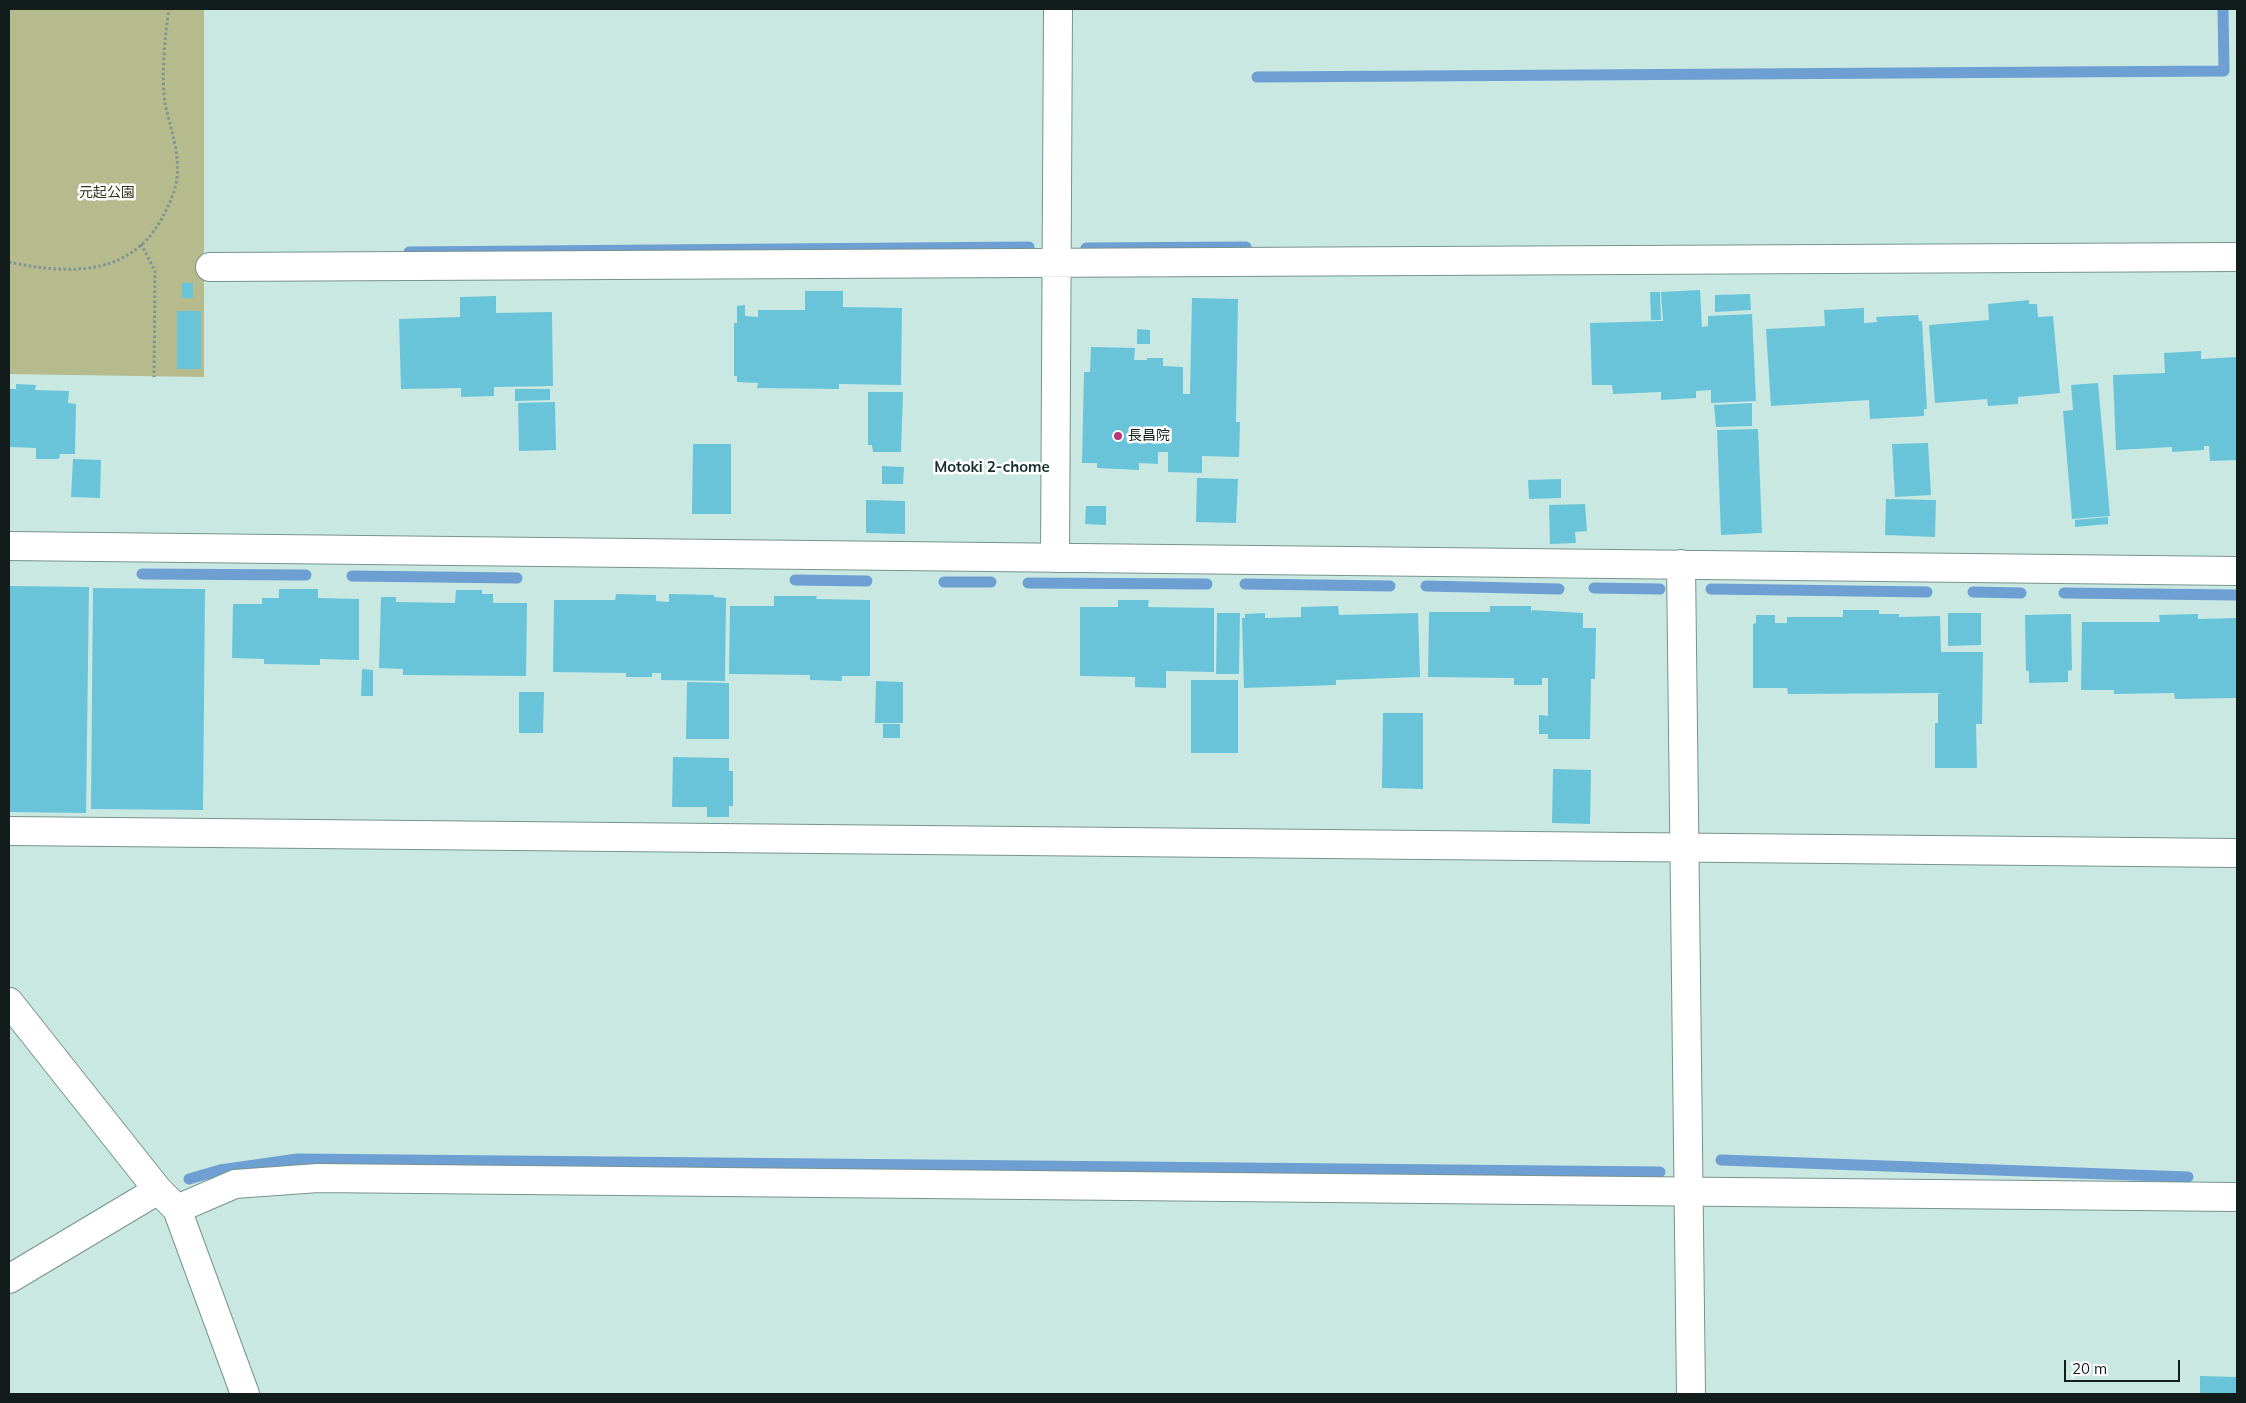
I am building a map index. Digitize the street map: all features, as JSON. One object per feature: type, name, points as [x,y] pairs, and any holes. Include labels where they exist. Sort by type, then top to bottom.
[{"type":"street","points":[[1054,558],[1058,9]]},
{"type":"street","points":[[210,267],[2237,257]]},
{"type":"street","points":[[9,546],[2237,571]]},
{"type":"street","points":[[1681,564],[1690,1394]]},
{"type":"street","points":[[9,831],[2237,853]]},
{"type":"street","points":[[9,1002],[167,1199],[246,1394]]},
{"type":"street","points":[[9,1279],[167,1199],[235,1184],[318,1178],[2237,1197]]},
{"type":"path","points":[[9,262],[31,267],[92,268],[122,260],[142,244],[156,227],[170,203],[177,178],[176,145],[165,102],[165,36],[169,9]]},
{"type":"path","points":[[142,244],[155,271],[154,377]]},
{"type":"green space","name":"元起公園","points":[[9,9],[204,9],[204,377],[9,374]]},
{"type":"building","points":[[182,283],[193,283],[193,298],[182,298]]},
{"type":"building","points":[[1700,290],[1702,327],[1708,326],[1708,316],[1752,314],[1756,401],[1711,403],[1711,390],[1696,391],[1696,398],[1661,400],[1661,392],[1613,394],[1612,385],[1592,385],[1590,323],[1663,321],[1661,292]]},
{"type":"building","points":[[805,291],[843,291],[843,307],[902,308],[901,385],[839,384],[839,389],[757,388],[758,383],[737,382],[737,376],[734,376],[734,323],[737,323],[737,306],[745,305],[745,316],[758,317],[758,310],[805,310]]},
{"type":"building","points":[[1650,292],[1660,292],[1661,320],[1651,320]]},
{"type":"building","points":[[1750,294],[1751,310],[1715,312],[1715,295]]},
{"type":"building","points":[[496,296],[496,313],[552,312],[553,386],[494,387],[494,396],[461,397],[461,388],[401,389],[399,319],[460,317],[460,297]]},
{"type":"building","points":[[1192,298],[1238,299],[1236,422],[1240,422],[1239,457],[1202,456],[1202,473],[1168,472],[1168,452],[1158,452],[1158,464],[1139,463],[1139,470],[1097,468],[1097,463],[1082,463],[1084,372],[1090,372],[1091,347],[1135,348],[1134,360],[1163,358],[1163,366],[1183,367],[1183,394],[1190,394]]},
{"type":"building","points":[[2029,300],[2029,304],[2037,304],[2038,317],[2053,316],[2060,393],[2018,397],[2018,404],[1988,406],[1987,399],[1935,403],[1929,325],[1989,320],[1988,304]]},
{"type":"building","points":[[1864,308],[1864,323],[1877,322],[1876,317],[1918,315],[1919,321],[1922,321],[1927,409],[1924,409],[1924,416],[1870,419],[1869,400],[1771,406],[1766,329],[1825,326],[1824,310]]},
{"type":"building","points":[[177,311],[201,311],[201,369],[177,369]]},
{"type":"building","points":[[1137,329],[1150,330],[1150,344],[1137,344]]},
{"type":"building","points":[[2201,351],[2201,359],[2237,357],[2237,460],[2210,461],[2209,446],[2204,446],[2204,450],[2172,452],[2172,447],[2116,450],[2113,375],[2165,373],[2164,353]]},
{"type":"building","points":[[2098,383],[2110,516],[2072,519],[2063,411],[2073,410],[2071,385]]},
{"type":"building","points":[[16,384],[36,385],[35,390],[69,391],[68,403],[76,404],[75,454],[60,454],[59,459],[36,459],[36,448],[9,447],[9,389],[16,389]]},
{"type":"building","points":[[515,389],[550,389],[550,400],[515,401]]},
{"type":"building","points":[[868,392],[903,392],[901,452],[873,452],[872,445],[868,445]]},
{"type":"building","points":[[555,402],[556,450],[519,451],[518,403]]},
{"type":"building","points":[[1752,403],[1752,426],[1716,427],[1714,405]]},
{"type":"building","points":[[1758,429],[1762,533],[1721,535],[1717,430]]},
{"type":"building","points":[[1928,443],[1931,495],[1895,497],[1892,444]]},
{"type":"building","points":[[693,444],[731,444],[731,514],[692,514]]},
{"type":"building","points":[[73,459],[101,460],[100,498],[71,497]]},
{"type":"building","points":[[882,466],[904,467],[903,484],[882,484]]},
{"type":"building","points":[[1197,478],[1238,479],[1236,523],[1196,522]]},
{"type":"building","points":[[1561,479],[1561,498],[1529,499],[1528,480]]},
{"type":"building","points":[[1886,499],[1936,500],[1935,537],[1885,535]]},
{"type":"building","points":[[866,500],[905,501],[905,534],[866,533]]},
{"type":"building","points":[[1585,504],[1587,531],[1575,532],[1576,543],[1550,544],[1549,505]]},
{"type":"building","points":[[1086,506],[1106,506],[1106,525],[1085,524]]},
{"type":"building","points":[[2108,517],[2108,524],[2075,527],[2075,520]]},
{"type":"building","points":[[9,586],[89,587],[86,813],[9,812]]},
{"type":"building","points":[[93,588],[205,589],[203,810],[91,809]]},
{"type":"building","points":[[279,589],[318,589],[318,598],[359,599],[359,660],[320,659],[320,665],[264,664],[264,659],[232,658],[233,604],[262,604],[262,598],[279,598]]},
{"type":"building","points":[[456,590],[482,590],[482,594],[493,594],[493,603],[527,603],[526,676],[403,675],[403,669],[379,668],[381,597],[396,597],[396,602],[455,603]]},
{"type":"building","points":[[616,594],[656,595],[656,601],[669,602],[669,594],[714,595],[714,597],[726,598],[725,681],[661,680],[661,673],[652,673],[652,677],[626,677],[626,673],[553,672],[554,600],[615,600]]},
{"type":"building","points":[[774,596],[817,596],[816,599],[870,600],[870,676],[842,676],[842,681],[810,680],[810,675],[729,674],[730,606],[774,606]]},
{"type":"building","points":[[1118,600],[1149,600],[1148,607],[1214,608],[1214,672],[1166,671],[1166,688],[1135,687],[1135,677],[1080,676],[1080,607],[1118,607]]},
{"type":"building","points":[[1338,606],[1339,615],[1418,613],[1420,677],[1336,680],[1336,685],[1244,688],[1242,618],[1245,618],[1245,614],[1265,613],[1265,618],[1301,617],[1301,607]]},
{"type":"building","points":[[1490,606],[1531,606],[1531,613],[1532,610],[1583,613],[1583,628],[1596,628],[1595,679],[1591,679],[1590,739],[1548,739],[1548,734],[1539,734],[1539,715],[1548,716],[1548,678],[1542,678],[1542,685],[1514,685],[1514,678],[1428,677],[1429,612],[1490,612]]},
{"type":"building","points":[[1843,610],[1879,610],[1879,614],[1899,614],[1899,617],[1940,616],[1941,652],[1983,652],[1982,724],[1976,724],[1977,768],[1935,768],[1935,723],[1938,723],[1938,694],[1941,693],[1788,694],[1787,688],[1753,688],[1753,624],[1756,623],[1756,615],[1775,615],[1775,623],[1787,623],[1787,617],[1843,617]]},
{"type":"building","points":[[1217,613],[1240,613],[1239,674],[1216,674]]},
{"type":"building","points":[[1948,613],[1981,613],[1981,645],[1948,646]]},
{"type":"building","points":[[2071,614],[2072,670],[2068,671],[2068,682],[2029,683],[2029,671],[2026,671],[2025,615]]},
{"type":"building","points":[[2198,614],[2198,619],[2237,618],[2237,698],[2175,699],[2174,693],[2114,694],[2114,690],[2081,690],[2082,622],[2160,622],[2159,615]]},
{"type":"building","points":[[362,669],[373,670],[373,696],[361,696]]},
{"type":"building","points":[[1191,680],[1238,680],[1238,753],[1191,753]]},
{"type":"building","points":[[876,681],[903,682],[903,723],[875,723]]},
{"type":"building","points":[[687,682],[729,683],[729,739],[686,739]]},
{"type":"building","points":[[519,692],[544,692],[543,733],[519,733]]},
{"type":"building","points":[[1383,713],[1423,713],[1423,789],[1382,788]]},
{"type":"building","points":[[883,724],[900,724],[900,738],[883,738]]},
{"type":"building","points":[[673,757],[729,758],[729,771],[733,771],[733,806],[729,806],[729,817],[707,817],[707,807],[672,807]]},
{"type":"building","points":[[1553,769],[1591,770],[1590,824],[1552,823]]},
{"type":"building","points":[[2200,1376],[2237,1377],[2237,1394],[2200,1394]]},
{"type":"waterway","points":[[1257,77],[2224,71],[2223,9]]},
{"type":"waterway","points":[[409,252],[1029,247]]},
{"type":"waterway","points":[[1086,248],[1246,247]]},
{"type":"waterway","points":[[142,574],[306,575]]},
{"type":"waterway","points":[[352,576],[517,578]]},
{"type":"waterway","points":[[795,580],[867,581]]},
{"type":"waterway","points":[[944,582],[991,582]]},
{"type":"waterway","points":[[1028,583],[1207,584]]},
{"type":"waterway","points":[[1245,584],[1390,586]]},
{"type":"waterway","points":[[1426,586],[1559,589]]},
{"type":"waterway","points":[[1594,588],[1660,589]]},
{"type":"waterway","points":[[1711,589],[1927,592]]},
{"type":"waterway","points":[[1973,592],[2021,593]]},
{"type":"waterway","points":[[2064,593],[2237,595]]},
{"type":"waterway","points":[[189,1179],[220,1170],[297,1159],[1660,1172]]},
{"type":"waterway","points":[[1721,1160],[2188,1177]]},
{"type":"place","name":"長昌院","points":[[1118,436]]},
{"type":"district","name":"Motoki 2-chome","points":[[992,467]]}]
